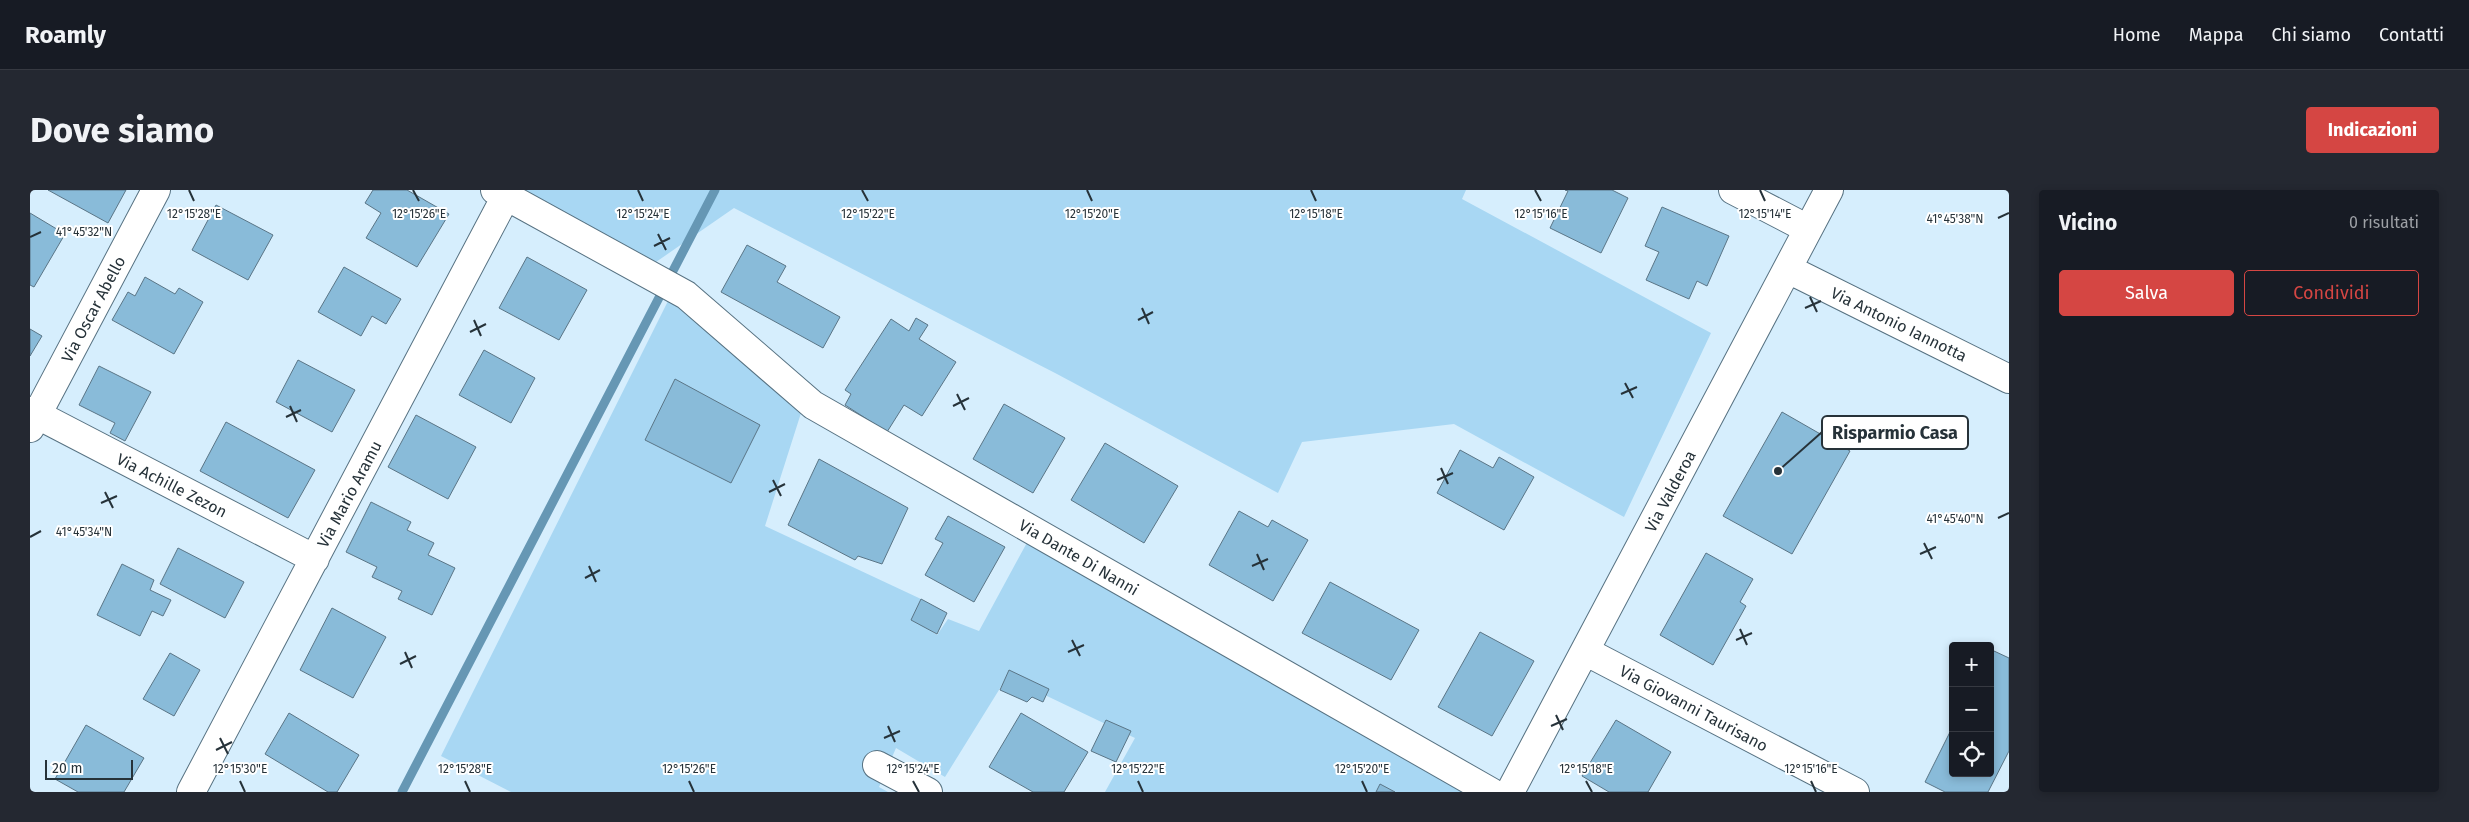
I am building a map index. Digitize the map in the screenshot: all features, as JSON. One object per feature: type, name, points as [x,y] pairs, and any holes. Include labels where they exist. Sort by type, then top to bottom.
[{"type":"street","name":"Via Oscar Abello","points":[[32,418],[156,190]]},
{"type":"street","points":[[1733,190],[1808,229]]},
{"type":"street","name":"Via Valderoa","points":[[1510,792],[1829,190]]},
{"type":"street","name":"Via Dante Di Nanni","points":[[500,193],[686,295],[813,405],[1491,792]]},
{"type":"street","name":"Via Mario Aramu","points":[[191,792],[315,559],[500,193]]},
{"type":"street","name":"Via Antonio Iannotta","points":[[1788,269],[2009,379]]},
{"type":"street","name":"Via Achille Zezon","points":[[32,418],[315,559]]},
{"type":"street","name":"Via Giovanni Taurisano","points":[[1585,651],[1855,792]]},
{"type":"street","points":[[877,765],[928,792]]},
{"type":"shaded area","points":[[522,190],[1466,190],[1462,199],[1711,333],[1624,517],[1454,424],[1302,442],[1278,493],[1057,374],[734,208],[643,271]]},
{"type":"shaded area","points":[[669,299],[801,413],[765,526],[921,599],[913,619],[937,635],[948,619],[979,631],[1030,537],[1483,792],[1105,792],[1135,738],[1007,677],[945,777],[896,748],[879,787],[888,792],[511,792],[441,756]]},
{"type":"building","points":[[48,190],[126,190],[108,223]]},
{"type":"building","points":[[373,190],[407,190],[449,214],[417,267],[366,238],[381,213],[365,203]]},
{"type":"building","points":[[1565,190],[1612,190],[1628,198],[1601,253],[1550,228],[1568,191]]},
{"type":"building","points":[[216,205],[273,235],[248,280],[192,250]]},
{"type":"building","points":[[1662,207],[1729,236],[1707,286],[1697,281],[1689,299],[1646,280],[1659,252],[1645,246]]},
{"type":"building","points":[[30,213],[65,234],[34,287],[30,285]]},
{"type":"building","points":[[747,245],[786,266],[777,282],[840,317],[823,348],[721,292]]},
{"type":"building","points":[[527,257],[587,290],[559,340],[499,308]]},
{"type":"building","points":[[344,267],[401,299],[386,324],[372,316],[361,336],[318,312]]},
{"type":"building","points":[[145,277],[175,294],[179,288],[203,302],[174,354],[112,320],[128,292],[135,296]]},
{"type":"building","points":[[916,318],[928,325],[919,339],[956,362],[922,416],[904,405],[887,432],[845,405],[851,394],[845,390],[891,319],[909,331]]},
{"type":"building","points":[[30,329],[42,336],[30,356]]},
{"type":"building","points":[[484,350],[535,378],[511,423],[459,395]]},
{"type":"building","points":[[298,360],[355,390],[332,432],[276,402]]},
{"type":"building","points":[[99,366],[151,392],[125,441],[110,433],[115,423],[79,405]]},
{"type":"building","points":[[675,379],[760,425],[731,483],[645,440]]},
{"type":"building","points":[[1004,404],[1065,438],[1033,493],[973,459]]},
{"type":"building","points":[[1782,412],[1850,451],[1792,554],[1723,516]]},
{"type":"building","points":[[416,415],[476,447],[448,499],[388,467]]},
{"type":"building","points":[[226,422],[315,470],[288,518],[200,471]]},
{"type":"building","points":[[1105,443],[1178,486],[1144,543],[1071,500]]},
{"type":"building","points":[[1460,450],[1493,468],[1499,457],[1534,477],[1504,530],[1437,493]]},
{"type":"building","points":[[819,459],[908,508],[882,564],[858,556],[855,560],[788,525]]},
{"type":"building","points":[[371,502],[411,522],[407,530],[434,543],[428,555],[455,568],[432,615],[398,599],[402,591],[372,577],[377,567],[346,552]]},
{"type":"building","points":[[1239,511],[1268,527],[1272,520],[1308,540],[1273,601],[1209,565]]},
{"type":"building","points":[[948,516],[1005,547],[974,602],[925,575],[943,543],[935,539]]},
{"type":"building","points":[[178,548],[244,582],[225,618],[160,584]]},
{"type":"building","points":[[1706,553],[1753,579],[1740,602],[1746,606],[1713,665],[1660,635]]},
{"type":"building","points":[[122,564],[154,580],[150,590],[171,600],[163,616],[152,611],[140,636],[97,615]]},
{"type":"building","points":[[1330,582],[1419,630],[1391,680],[1302,633]]},
{"type":"building","points":[[921,599],[947,613],[937,634],[911,620]]},
{"type":"building","points":[[332,608],[386,637],[353,698],[300,670]]},
{"type":"building","points":[[1480,632],[1534,661],[1492,736],[1438,707]]},
{"type":"building","points":[[1994,651],[2009,658],[2009,751],[1988,792],[1945,792],[1925,782],[1949,734],[1949,777],[1994,777]]},
{"type":"building","points":[[170,653],[200,670],[174,716],[143,699]]},
{"type":"building","points":[[1009,670],[1049,689],[1043,702],[1032,697],[1027,702],[1000,690]]},
{"type":"building","points":[[289,713],[359,755],[337,792],[328,792],[265,754]]},
{"type":"building","points":[[1021,713],[1088,752],[1064,792],[1033,792],[989,767]]},
{"type":"building","points":[[1106,720],[1131,731],[1116,762],[1091,751]]},
{"type":"building","points":[[1616,720],[1671,752],[1648,792],[1609,792],[1582,776]]},
{"type":"building","points":[[86,725],[144,758],[124,792],[78,792],[55,779]]},
{"type":"building","points":[[1380,784],[1395,792],[1376,792]]},
{"type":"waterway","points":[[402,792],[715,190]]},
{"type":"place","name":"Risparmio Casa","points":[[1778,471]]}]
